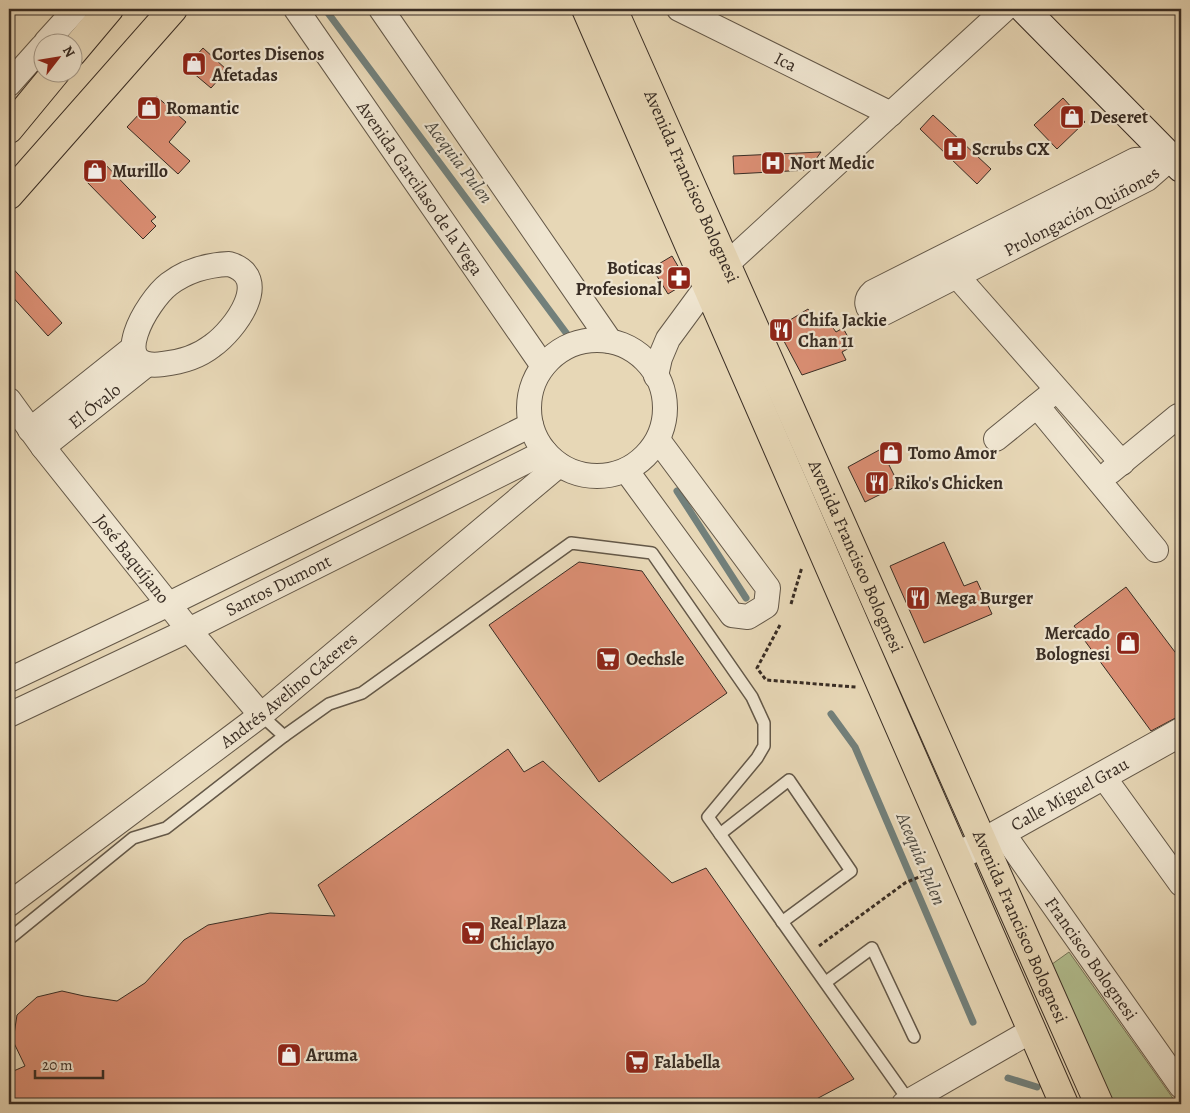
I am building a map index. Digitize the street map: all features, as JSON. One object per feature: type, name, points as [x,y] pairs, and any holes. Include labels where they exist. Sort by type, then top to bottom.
[{"type":"main road","points":[[82,41],[109,9]]},
{"type":"main road","points":[[9,195],[173,9]]},
{"type":"main road","name":"Avenida Francisco Bolognesi","points":[[586,9],[1064,1104]]},
{"type":"main road","name":"Avenida Francisco Bolognesi","points":[[614,9],[726,264],[993,837],[1099,1104]]},
{"type":"main road","points":[[9,129],[48,82]]},
{"type":"street","points":[[55,32],[76,9]]},
{"type":"street","name":"Avenida Garcilaso de la Vega","points":[[296,9],[543,366]]},
{"type":"street","points":[[381,9],[610,341]]},
{"type":"street","name":"Ica","points":[[679,9],[890,114]]},
{"type":"street","points":[[656,376],[660,358],[668,339],[707,286],[726,264],[1005,9]]},
{"type":"street","points":[[1024,9],[1178,160]]},
{"type":"street","points":[[9,84],[32,58]]},
{"type":"street","name":"Prolongación Quiñones","points":[[1135,160],[1178,160],[1147,179],[884,313],[876,315],[868,307],[866,301],[873,292],[1135,160]]},
{"type":"street","points":[[229,264],[237,266],[244,271],[248,279],[249,298],[238,319],[223,337],[202,353],[182,361],[158,365],[139,357],[136,333],[151,303],[169,284],[188,272],[208,266],[229,264]]},
{"type":"street","points":[[957,276],[1122,463]]},
{"type":"street","points":[[635,352],[707,286]]},
{"type":"street","points":[[592,340],[610,341],[635,352],[647,363],[656,376],[664,397],[664,419],[658,440],[645,457],[626,470],[610,476],[592,476],[575,473],[552,459],[536,439],[531,425],[529,404],[533,384],[543,366],[557,353],[574,344],[592,340]]},
{"type":"street","name":"El Óvalo","points":[[36,438],[139,357]]},
{"type":"street","points":[[996,438],[1057,389]]},
{"type":"street","name":"José Baquíjano","points":[[9,400],[36,438],[189,630],[261,715]]},
{"type":"street","points":[[1037,406],[1156,550]]},
{"type":"street","points":[[1098,480],[1122,463],[1178,416]]},
{"type":"street","name":"Santos Dumont","points":[[9,680],[169,604],[531,425]]},
{"type":"street","points":[[626,470],[732,615],[748,617],[766,606],[768,588],[658,440]]},
{"type":"street","name":"Santos Dumont","points":[[9,715],[552,459]]},
{"type":"street","name":"Andrés Avelino Cáceres","points":[[9,904],[261,715],[552,459]]},
{"type":"street","name":"Calle Miguel Grau","points":[[957,856],[1181,732]]},
{"type":"street","points":[[1103,776],[1181,884]]},
{"type":"street","name":"Francisco Bolognesi","points":[[993,837],[1181,1086]]},
{"type":"street","points":[[906,1103],[1031,1031]]},
{"type":"lane","points":[[9,939],[133,838],[166,828],[284,736],[329,704],[362,693],[571,543],[652,552],[752,697],[764,723],[764,746],[757,758],[708,817],[826,982],[906,1103]]},
{"type":"lane","points":[[261,715],[284,736]]},
{"type":"lane","points":[[720,834],[789,780],[850,870],[782,922]]},
{"type":"lane","points":[[826,982],[872,948],[914,1037]]},
{"type":"path","points":[[757,668],[766,680],[795,684],[857,688],[879,678]]},
{"type":"path","points":[[806,955],[905,883],[933,871]]},
{"type":"green space","points":[[1069,952],[1177,1104],[1108,1104],[1048,967]]},
{"type":"building","points":[[203,48],[227,70],[211,88],[186,67]]},
{"type":"building","points":[[156,96],[186,122],[169,142],[190,161],[178,174],[127,127]]},
{"type":"building","points":[[1063,98],[1085,122],[1057,149],[1034,125]]},
{"type":"building","name":"Scrubs CX","points":[[933,115],[991,169],[977,184],[920,129]]},
{"type":"building","name":"Nort Medic","points":[[821,152],[808,170],[734,174],[733,156]]},
{"type":"building","points":[[101,160],[156,217],[151,221],[156,226],[143,239],[83,178],[90,168]]},
{"type":"building","points":[[672,256],[682,273],[681,286],[668,294],[652,268]]},
{"type":"building","points":[[9,264],[62,323],[48,336],[9,293]]},
{"type":"building","points":[[808,309],[819,326],[828,321],[836,332],[843,328],[853,346],[842,352],[846,360],[802,375],[777,328]]},
{"type":"building","points":[[881,449],[899,485],[865,502],[848,467]]},
{"type":"building","points":[[944,542],[964,586],[977,581],[992,614],[924,643],[890,566]]},
{"type":"building","name":"Oechsle","points":[[579,562],[642,571],[727,693],[599,782],[489,625]]},
{"type":"building","name":"Mercado Bolognesi","points":[[1126,587],[1181,660],[1181,715],[1151,731],[1074,626]]},
{"type":"building","name":"Real Plaza Chiclayo","points":[[508,749],[524,772],[543,761],[672,883],[706,868],[854,1079],[807,1104],[9,1104],[9,1073],[25,1066],[13,1041],[17,1015],[37,997],[62,991],[117,1001],[145,983],[184,940],[208,925],[270,913],[335,916],[318,885]]},
{"type":"waterway","name":"Acequia Pulen","points":[[325,9],[567,334]]},
{"type":"waterway","name":"Acequia Pulen","points":[[677,491],[746,598]]},
{"type":"waterway","name":"Acequia Pulen","points":[[831,714],[855,747],[973,1022]]},
{"type":"waterway","name":"Acequia Pulen","points":[[1008,1078],[1037,1087]]},
{"type":"place","name":"Cortes Disenos Afetadas","points":[[194,64]]},
{"type":"place","name":"Romantic","points":[[149,108]]},
{"type":"place","name":"Deseret","points":[[1072,117]]},
{"type":"place","name":"Scrubs CX","points":[[955,149]]},
{"type":"place","name":"Nort Medic","points":[[773,163]]},
{"type":"place","name":"Murillo","points":[[95,171]]},
{"type":"place","name":"Boticas Profesional","points":[[679,278]]},
{"type":"place","name":"Chifa Jackie Chan 11","points":[[781,330]]},
{"type":"place","name":"Tomo Amor","points":[[891,453]]},
{"type":"place","name":"Riko's Chicken","points":[[877,483]]},
{"type":"place","name":"Mega Burger","points":[[918,598]]},
{"type":"place","name":"Mercado Bolognesi","points":[[1128,643]]},
{"type":"place","name":"Oechsle","points":[[608,659]]},
{"type":"place","name":"Real Plaza Chiclayo","points":[[473,933]]},
{"type":"place","name":"Aruma","points":[[289,1055]]},
{"type":"place","name":"Falabella","points":[[637,1062]]}]
